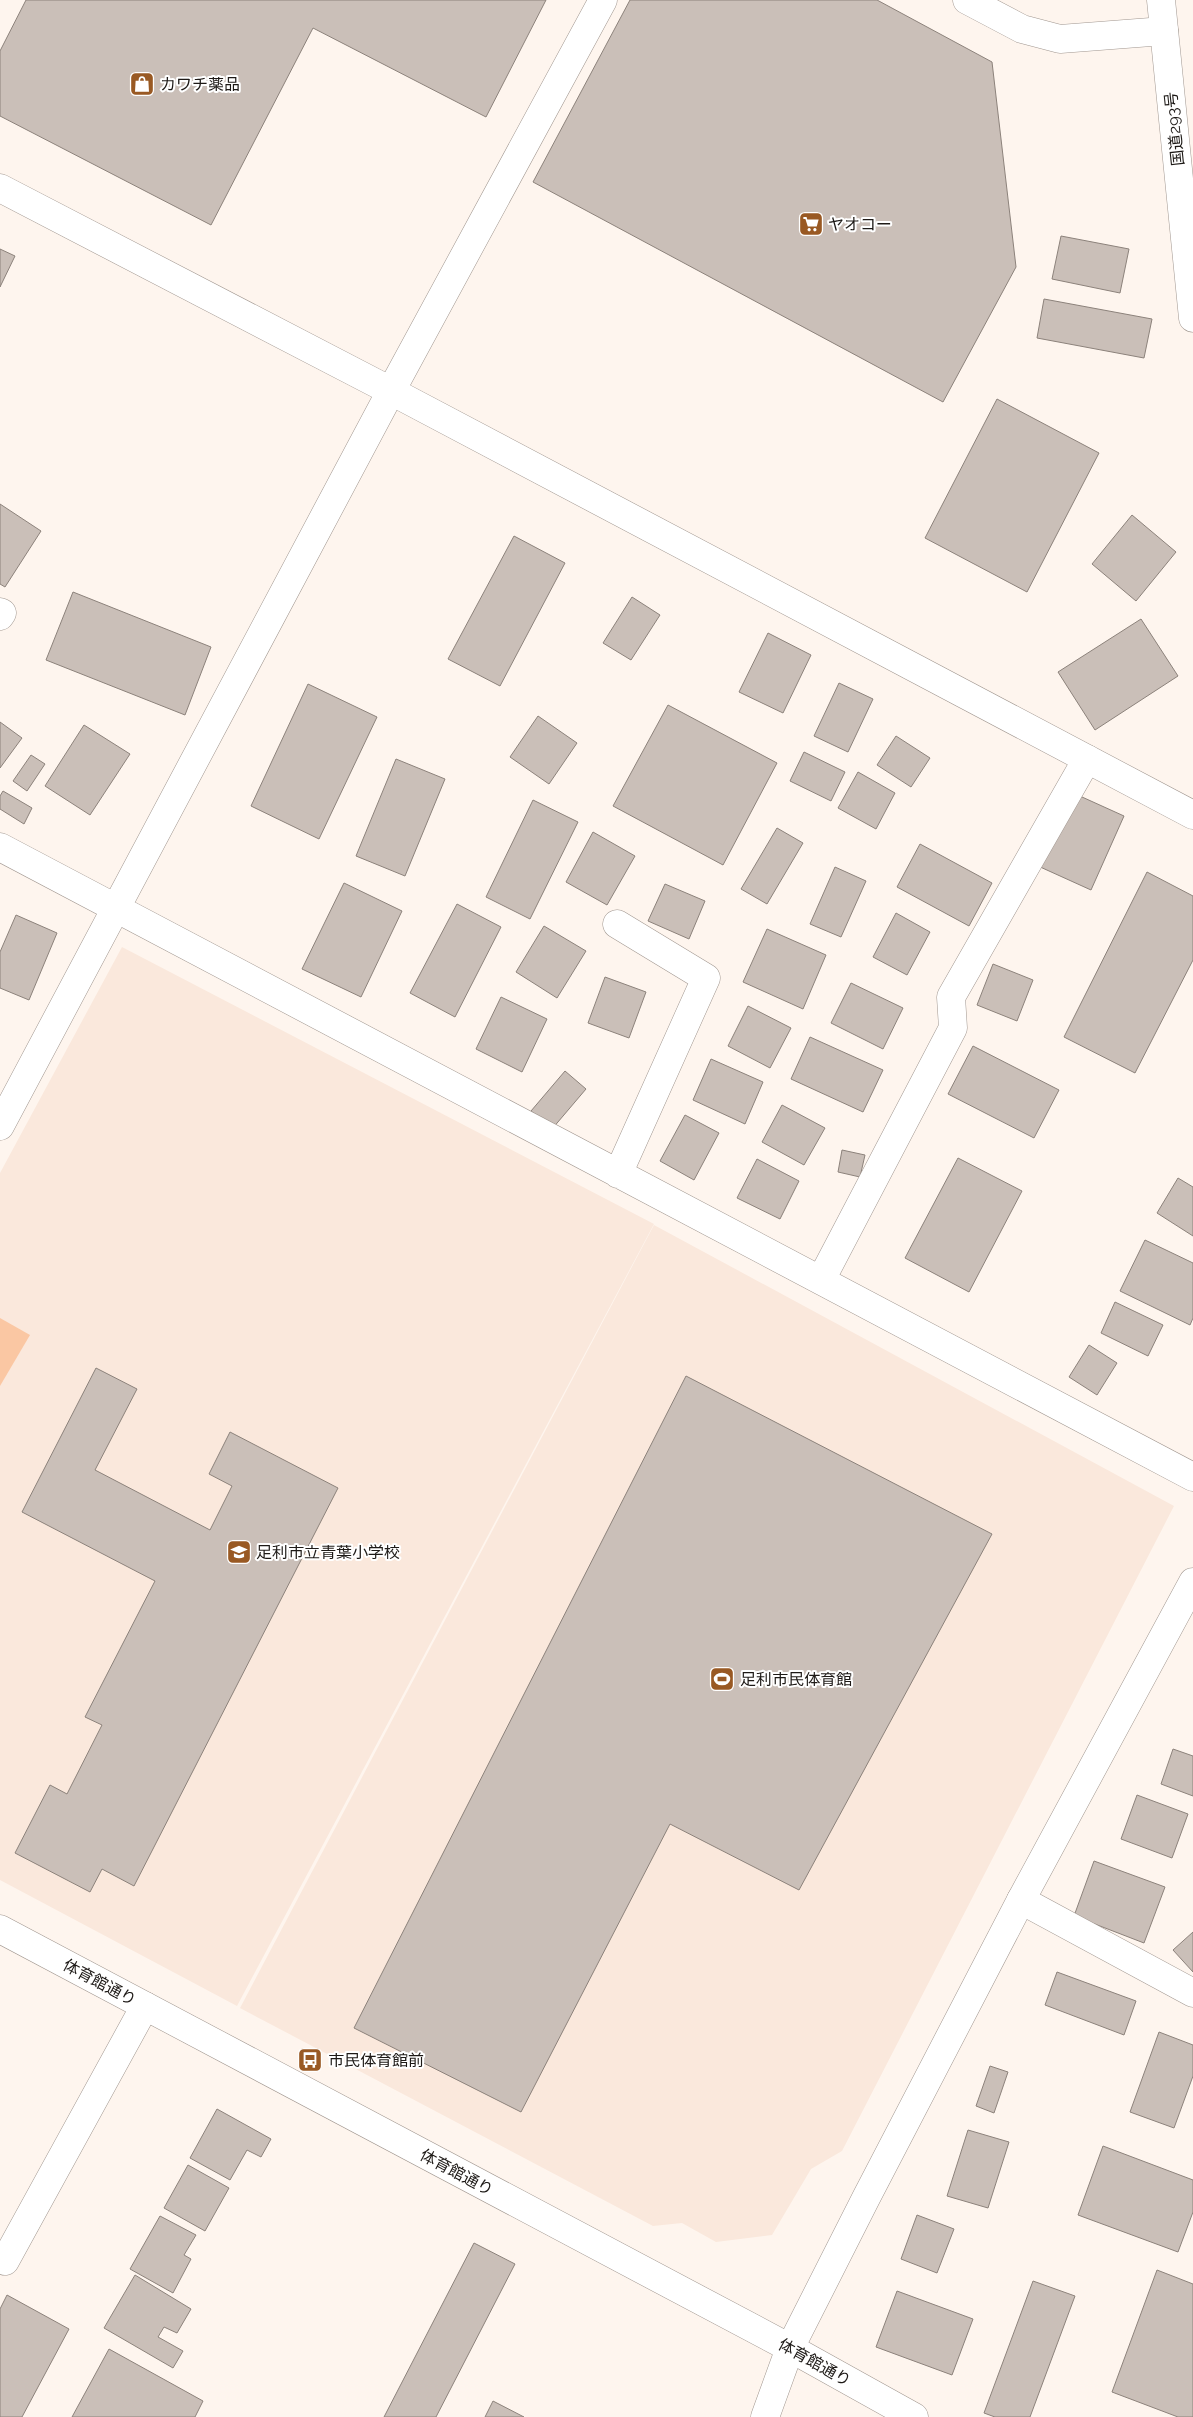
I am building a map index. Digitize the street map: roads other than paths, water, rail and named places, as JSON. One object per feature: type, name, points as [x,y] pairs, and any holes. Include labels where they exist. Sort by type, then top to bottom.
[{"type":"main road","points":[[0,1126],[114,908],[603,0]]},
{"type":"main road","points":[[967,0],[1022,29],[1060,39],[1164,31]]},
{"type":"main road","name":"国道293号","points":[[1161,0],[1193,318]]},
{"type":"main road","points":[[0,188],[391,391],[1193,815]]},
{"type":"main road","points":[[821,1280],[953,1028],[951,997],[1087,759]]},
{"type":"main road","points":[[0,847],[1193,1476]]},
{"type":"main road","points":[[617,924],[706,978],[618,1174]]},
{"type":"main road","points":[[765,2417],[790,2348],[1021,1900],[1193,1582]]},
{"type":"main road","points":[[1021,1900],[1193,1993]]},
{"type":"main road","name":"体育館通り","points":[[0,1929],[790,2348],[914,2417]]},
{"type":"main road","points":[[6,2261],[145,2006]]},
{"type":"place","name":"カワチ薬品","points":[[142,84]]},
{"type":"place","name":"ヤオコー","points":[[811,224]]},
{"type":"place","name":"足利市立青葉小学校","points":[[239,1552]]},
{"type":"place","name":"足利市民体育館","points":[[722,1679]]},
{"type":"place","name":"市民体育館前","points":[[310,2060]]}]
